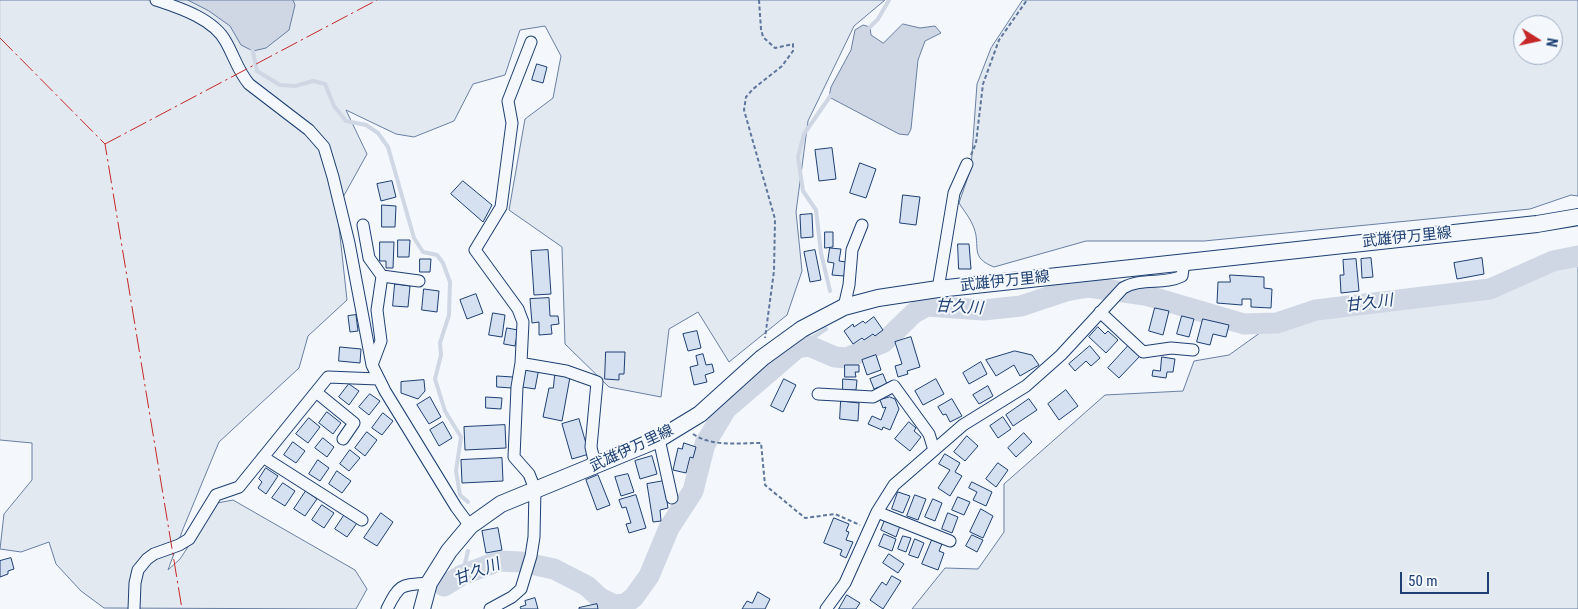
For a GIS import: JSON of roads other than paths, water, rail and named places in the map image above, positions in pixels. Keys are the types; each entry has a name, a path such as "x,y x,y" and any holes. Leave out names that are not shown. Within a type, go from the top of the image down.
{"main road":[{"name":"武雄伊万里線","path":"422,609 430,583 449,551 470,526 501,504 659,439 700,414 762,358 802,329 844,308 878,298 938,289 1537,224 1578,217"}],"street":[{"path":"156,0 198,17 218,31 226,41 242,75 249,84 309,130 324,147 349,243 372,365 378,379 456,507 470,526"},
{"path":"490,609 512,597 521,589 531,556 534,537 535,489 529,474 514,457 516,387 521,363 523,322 518,310 475,250 501,207 512,123 508,101 531,42"},
{"path":"938,289 954,193 967,164"},
{"path":"363,224 369,258 382,276 377,310 382,341 372,365"},
{"path":"844,308 849,285 852,250 862,225"},
{"path":"826,609 845,582 876,512 894,485 963,426 1026,386 1061,355 1113,297 1124,288 1132,282 1175,280 1182,276 1184,262"},
{"path":"382,276 419,281"},
{"path":"1100,312 1143,352 1171,348 1193,350"},
{"path":"525,364 566,372 597,382 591,447 593,456 601,464"},
{"path":"134,609 135,583 138,570 147,559 154,554 180,545 189,539 216,495 239,487 328,377 378,379"},
{"path":"818,394 873,397 894,386 929,434 934,450"},
{"path":"316,392 354,423 343,439"},
{"path":"659,439 672,498"},
{"path":"263,458 362,520"},
{"path":"876,512 950,541"},
{"path":"387,609 395,592 404,584 430,583"}],"waterway":[{"path":"867,30 878,19 889,0"},
{"path":"252,47 257,71 280,85 295,86 313,81 325,84 334,106 346,121 366,125 378,133 388,147 414,238 423,252 437,255 443,263 450,282 449,315 440,343 441,355 435,379 445,411 461,437 456,471 460,495 468,502"},
{"path":"830,291 821,253 816,210 803,191 798,157 804,134 831,95"},
{"name":"甘久川","path":"444,586 462,575 499,561 521,562 554,569 587,586 600,598 614,605 625,604 634,597 649,576 669,528 693,491 705,444 726,409 797,348 809,346 835,357 847,358 884,342 914,313 927,306 983,310 1021,306 1066,291 1088,287 1145,295 1244,324 1277,323 1316,310 1490,289 1553,261 1578,256"},
{"path":"797,348 826,329"},
{"path":"462,575 468,551"}]}
